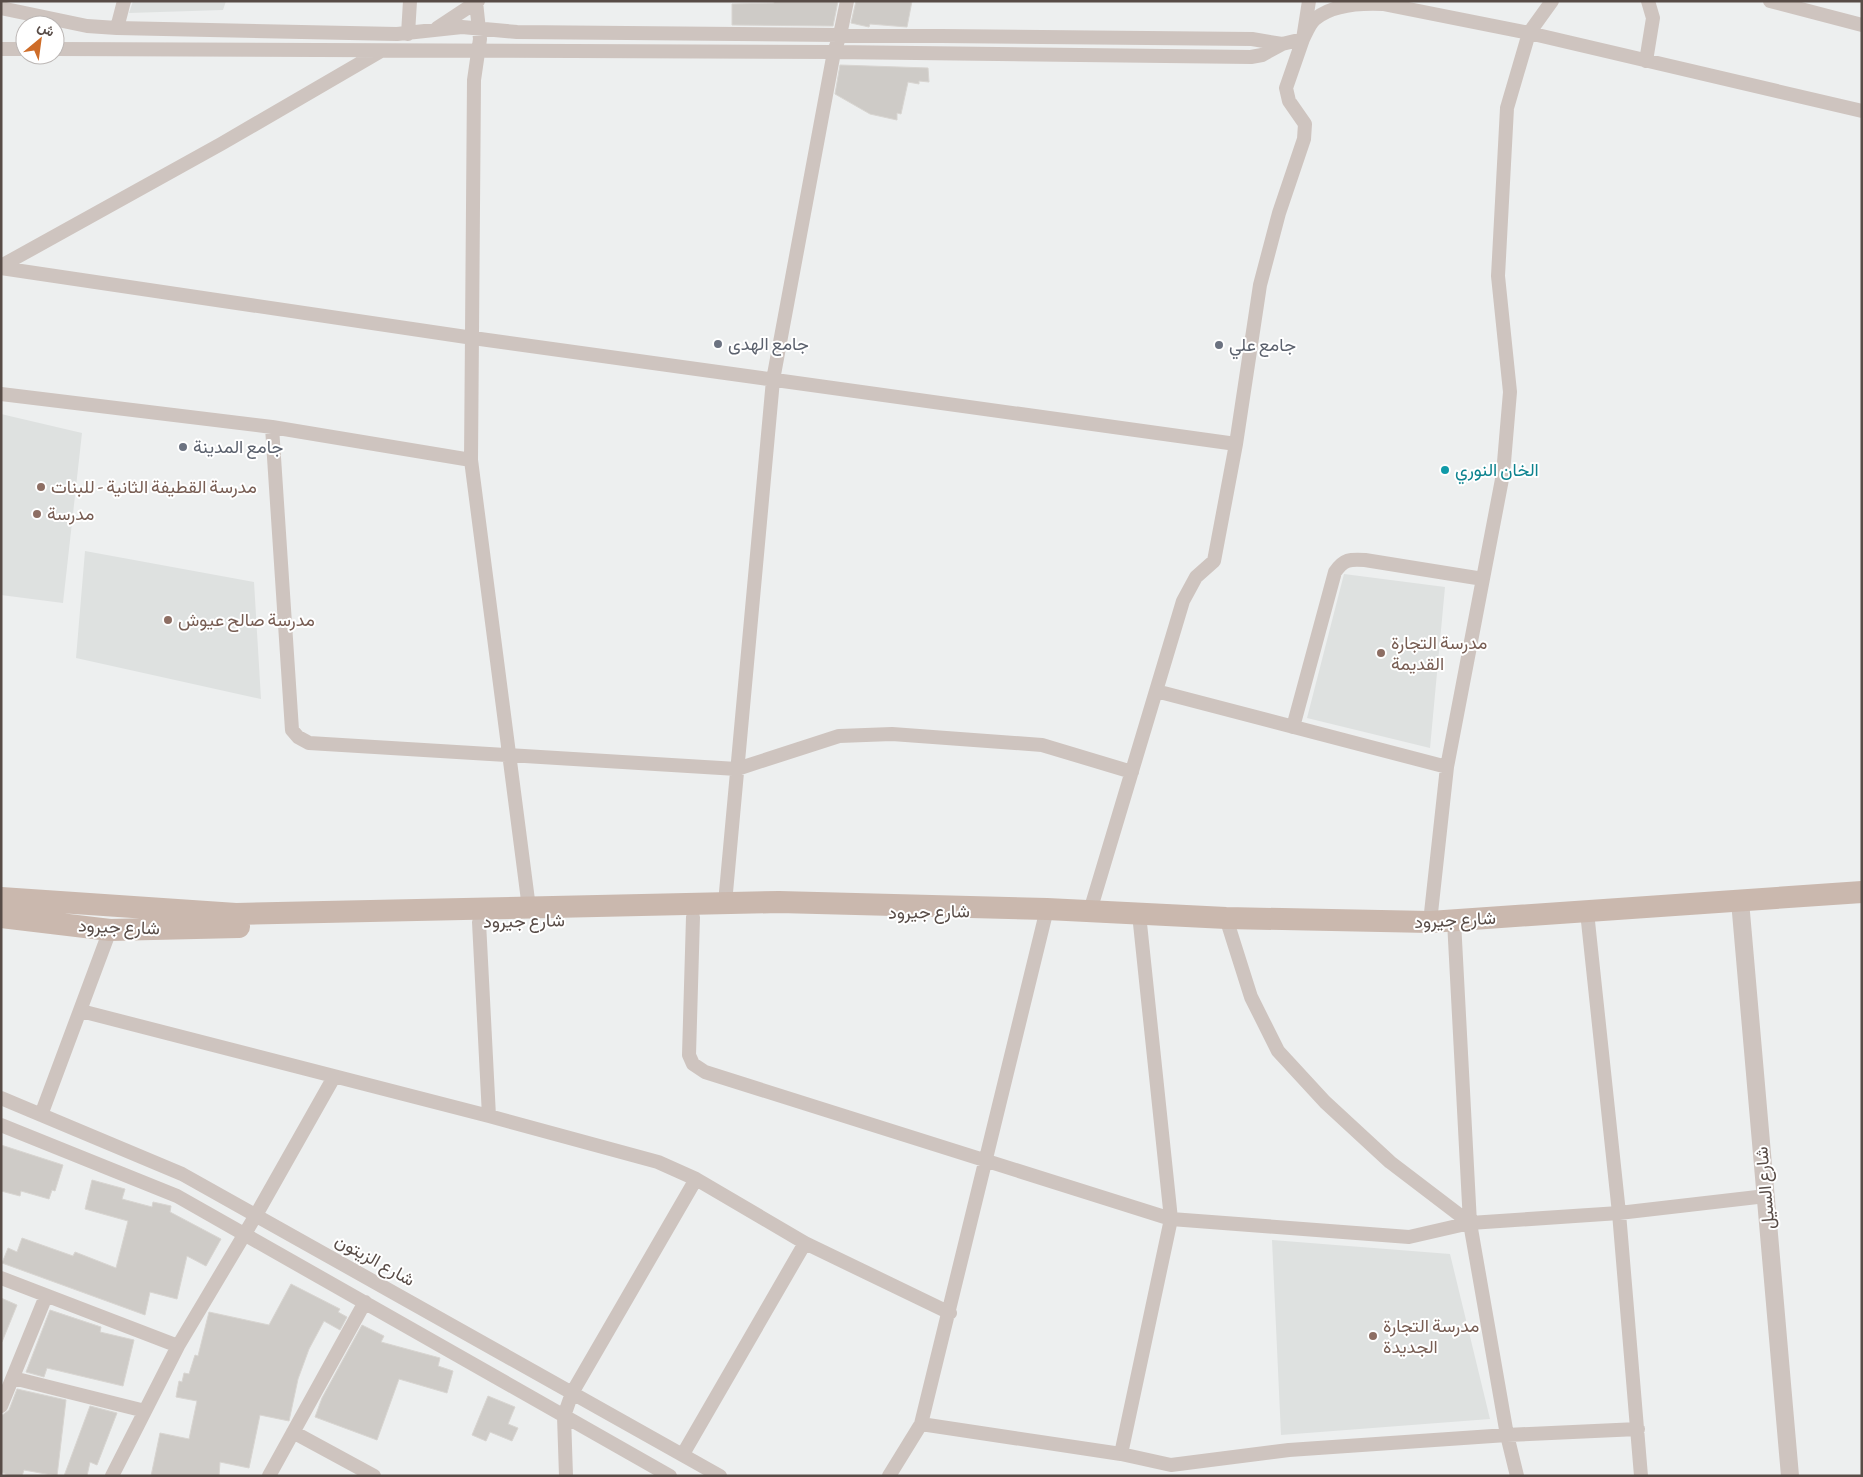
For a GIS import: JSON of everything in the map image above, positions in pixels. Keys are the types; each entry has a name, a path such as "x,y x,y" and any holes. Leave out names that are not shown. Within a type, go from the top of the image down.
{"main road":[{"name":"شارع جيرود","path":"1,898 236,914 779,902 1047,909 1226,918 1430,922 1862,892"},
{"name":"شارع جيرود","path":"1,917 110,930 1047,909"}],"street":[{"path":"116,28 124,1"},
{"path":"408,34 410,1"},
{"path":"725,903 773,380 834,52 840,35 847,1"},
{"path":"1090,911 1183,601 1196,577 1214,561 1236,444 1260,285 1279,213 1304,140 1305,124 1289,101 1286,88 1303,39 1309,1"},
{"path":"1430,922 1447,767 1503,474 1510,392 1498,276 1507,108 1529,33 1552,1"},
{"path":"1646,61 1653,18 1648,1"},
{"path":"1770,1 1862,25"},
{"path":"434,51 432,40 434,30 477,2 479,28 474,80 471,460 529,908"},
{"path":"65,49 834,52 1251,57 1262,55 1282,44 1303,39 1314,20 1330,11 1365,3 1383,4 1529,33 1862,112"},
{"path":"1,8 87,26 116,28 408,34 434,30 479,28 517,32 1252,40 1282,44"},
{"path":"1,48 15,49"},
{"path":"1,267 221,144 383,50"},
{"path":"1,267 473,338 1236,444"},
{"path":"1,394 272,427 471,460"},
{"path":"272,427 292,730 298,737 309,743 508,753 738,769 839,736 892,734 1042,745 1132,772"},
{"path":"1293,727 1335,572 1340,564 1348,559 1365,560 1483,579"},
{"path":"1156,691 1447,767"},
{"name":"شارع السيل","path":"1740,901 1790,1476"},
{"path":"889,1476 921,1424 950,1313 1047,909"},
{"path":"1587,912 1619,1213 1641,1476"},
{"path":"1121,1454 1171,1219 1139,914"},
{"path":"693,917 689,1055 693,1064 704,1072 1171,1219 1409,1236 1470,1223 1619,1213 1766,1196"},
{"path":"1226,918 1251,996 1278,1051 1325,1102 1390,1162 1470,1223"},
{"path":"1454,921 1470,1223 1507,1435 1517,1476"},
{"path":"479,922 488,1116"},
{"path":"41,1115 110,930"},
{"path":"81,1011 658,1162 696,1179 804,1243 950,1313"},
{"path":"112,1476 178,1346 245,1235 334,1076"},
{"name":"شارع الزيتون","path":"1,1098 182,1174 720,1476"},
{"path":"1,1125 177,1196 670,1476"},
{"path":"566,1476 564,1416 572,1393 696,1179"},
{"path":"683,1454 804,1243"},
{"path":"1,1278 178,1346"},
{"path":"1,1406 46,1296"},
{"path":"269,1476 365,1302"},
{"path":"13,1378 145,1411"},
{"path":"921,1424 1121,1454 1170,1470 1289,1450 1507,1435 1638,1429"},
{"path":"293,1432 374,1476"}],"shaded area":[{"path":"133,1 226,1 223,10 129,13"},
{"name":"مدرسة","path":"1,414 82,433 63,603 1,595"},
{"name":"مدرسة صالح عيوش","path":"85,551 254,582 261,699 76,658"},
{"name":"مدرسة التجارة القديمة","path":"1344,574 1445,587 1430,748 1307,718"},
{"name":"مدرسة التجارة الجديدة","path":"1272,1240 1450,1254 1490,1419 1281,1435"}],"building":[{"path":"774,1 838,1 833,26 732,25 732,4 774,3"},
{"path":"856,1 912,1 907,27 870,24 869,27 851,23"},
{"path":"840,65 928,68 929,82 919,81 919,84 908,82 901,114 897,113 897,120 870,114 835,94"},
{"path":"1,1145 63,1165 55,1191 52,1190 49,1199 21,1191 20,1196 1,1191"},
{"path":"92,1180 125,1189 122,1199 152,1207 153,1202 171,1206 170,1212 221,1239 206,1266 187,1256 177,1299 150,1292 145,1315 2,1263 8,1248 17,1252 22,1238 73,1256 75,1252 116,1268 128,1221 85,1209"},
{"path":"291,1284 340,1309 338,1312 347,1317 340,1330 324,1321 309,1349 298,1379 289,1421 260,1415 249,1468 220,1462 219,1476 151,1476 160,1433 189,1439 197,1401 176,1397 179,1381 182,1382 184,1373 189,1374 195,1355 198,1356 209,1312 269,1325"},
{"path":"1,1298 17,1305 2,1342 1,1342"},
{"path":"50,1310 101,1327 100,1332 134,1340 123,1386 47,1368 44,1377 26,1372"},
{"path":"362,1325 384,1336 381,1342 440,1358 438,1366 453,1371 447,1393 399,1379 377,1440 315,1417 322,1398"},
{"path":"17,1389 66,1400 57,1476 24,1470 22,1476 9,1476 1,1472 1,1416 9,1410"},
{"path":"488,1396 515,1407 508,1424 518,1428 512,1441 490,1432 486,1441 472,1435"},
{"path":"90,1406 117,1413 97,1465 90,1462 87,1476 64,1476"}],"place":[{"name":"جامع الهدى","path":"718,344"},
{"name":"جامع علي","path":"1219,345"},
{"name":"جامع المدينة","path":"183,447"},
{"name":"الخان النوري","path":"1445,470"},
{"name":"مدرسة القطيفة الثانية - للبنات","path":"41,487"},
{"name":"مدرسة","path":"37,514"},
{"name":"مدرسة صالح عيوش","path":"168,620"},
{"name":"مدرسة التجارة القديمة","path":"1381,653"},
{"name":"مدرسة التجارة الجديدة","path":"1373,1336"}]}
